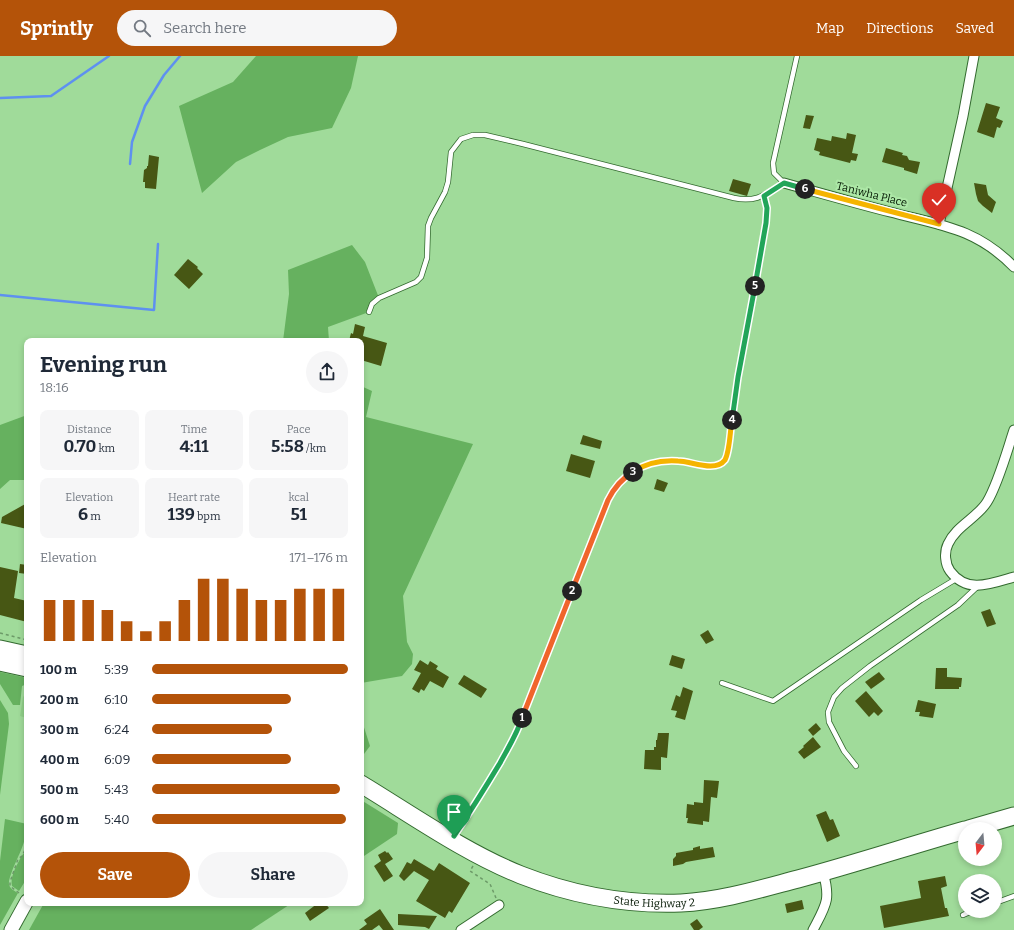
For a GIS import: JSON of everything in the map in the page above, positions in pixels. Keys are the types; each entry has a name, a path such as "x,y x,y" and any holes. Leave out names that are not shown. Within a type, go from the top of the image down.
{"highway":[{"path":"0,649 24,654"},
{"path":"0,662 24,667"},
{"name":"State Highway 2","path":"364,786 479,856 520,875 557,888 590,896 634,902 676,903 711,900 739,895 958,832"},
{"path":"993,822 1014,816"}],"street":[{"path":"939,224 963,116 974,56"},
{"name":"Taniwha Place","path":"784,183 966,232 983,241 1004,256 1014,267"},
{"path":"1013,434 995,486 987,503 954,534 948,544 945,554 948,568 956,579 969,585 979,586 1014,577"},
{"path":"813,930 828,899 828,889 823,872"},
{"path":"11,930 23,897"},
{"path":"461,930 499,905"}],"lane":[{"path":"369,312 372,304 379,298 416,282 422,277 427,258 428,226 445,192 448,182 451,152 461,139 473,135 485,135 523,144 734,198 748,200 764,196 784,183 774,173 773,163 797,56"},
{"path":"722,683 772,701 920,600 956,579"},
{"path":"856,766 844,751 829,722 828,712 834,697 842,688 870,666 958,605 979,586"},
{"path":"1002,900 1014,896"}],"path":[{"path":"451,839 472,810 515,736 595,531 615,488 625,477 637,469 650,464 677,461 716,466 725,459 738,377 766,223 767,208 764,196"},
{"path":"0,633 24,639"},
{"path":"23,897 10,886 10,882 18,859 24,852"},
{"path":"475,862 470,871 490,884 499,905"}],"shaded area":[{"path":"256,56 358,56 351,88 332,128 288,137 236,162 202,193 179,106 233,82"},
{"path":"352,245 365,262 379,298 372,304 369,312 328,327 329,338 283,338 289,294 288,270"},
{"path":"364,387 372,391 366,417 473,444 403,596 407,642 413,654 412,664 402,676 364,682"},
{"path":"24,416 24,480 10,480 0,489 0,425"},
{"path":"0,672 24,677 20,705 13,705 0,684"},
{"path":"24,696 24,717 20,716"},
{"path":"0,700 8,713 9,724 0,795"},
{"path":"364,727 370,746 364,754"},
{"path":"364,802 398,823 397,834 364,856"},
{"path":"5,819 24,823 24,842 9,881 10,887 18,893 0,925 0,861"},
{"path":"24,853 24,883 19,891 12,886 13,873"},
{"path":"42,906 287,906 251,930 29,930"}],"building":[{"path":"986,103 1000,107 996,118 1003,121 1000,128 997,127 994,138 977,132"},
{"path":"806,115 814,116 810,129 803,128"},
{"path":"847,133 856,135 852,153 858,154 856,161 851,160 850,163 819,155 820,152 814,150 817,138 831,141 832,136 846,139"},
{"path":"886,148 903,153 902,155 907,156 909,160 920,162 917,174 904,170 904,168 882,162"},
{"path":"149,155 159,157 156,189 145,188 145,182 143,182 144,170 148,166"},
{"path":"733,179 751,184 747,196 729,191"},
{"path":"974,183 986,185 988,195 996,202 992,213 978,201"},
{"path":"188,259 198,267 197,268 203,274 189,289 174,275"},
{"path":"355,324 365,327 363,336 387,343 381,366 364,361 364,338 350,338 351,333 353,334"},
{"path":"583,435 602,441 600,449 580,444"},
{"path":"571,454 595,461 590,478 566,471"},
{"path":"657,479 668,483 664,492 654,489"},
{"path":"24,505 24,528 1,523 2,517"},
{"path":"20,564 24,565 24,574 19,573"},
{"path":"0,567 18,571 14,598 24,600 24,621 0,615"},
{"path":"990,609 996,624 987,627 981,612"},
{"path":"708,630 714,640 706,644 700,635"},
{"path":"672,655 685,659 682,669 669,665"},
{"path":"420,660 428,665 430,661 438,666 436,669 449,677 443,688 430,681 424,691 421,689 419,693 412,689 421,673 414,670"},
{"path":"936,668 947,668 947,677 962,678 961,687 959,687 959,689 935,689"},
{"path":"879,672 885,679 871,689 865,682"},
{"path":"464,675 487,689 481,698 458,684"},
{"path":"683,687 693,691 685,720 675,717 677,711 671,710 676,695 680,697"},
{"path":"866,691 883,711 878,716 874,712 869,717 855,701"},
{"path":"918,700 936,704 933,718 919,716 920,712 915,712"},
{"path":"816,723 821,729 813,736 808,730"},
{"path":"658,733 669,733 667,758 661,757 661,770 644,769 645,750 654,750 654,747 656,747"},
{"path":"813,737 821,747 804,759 798,752"},
{"path":"704,780 719,781 717,798 711,797 709,822 703,821 703,825 687,823 687,804 694,805 694,802 703,803"},
{"path":"826,811 830,820 833,819 840,836 827,842 816,815"},
{"path":"700,846 700,849 713,847 715,857 673,866 673,859 676,856 676,853 693,850 693,848"},
{"path":"385,851 387,853 388,852 393,859 385,864 393,876 384,882 374,866 381,861 378,855"},
{"path":"414,859 434,871 439,863 470,883 452,913 449,911 445,918 416,901 429,880 414,871 404,881 399,876 407,862 411,864"},
{"path":"945,876 947,886 941,888 945,908 947,908 949,916 884,928 880,906 921,898 918,881"},
{"path":"802,900 804,909 787,913 785,904"},
{"path":"314,906 327,906 329,908 310,921 305,913"},
{"path":"380,909 394,930 383,930 379,925 372,930 359,930 367,924 364,920"},
{"path":"398,914 437,916 429,929 425,927 398,925"},
{"path":"697,919 703,927 699,930 694,930 690,924"}],"waterway":[{"path":"0,98 51,96 109,56"},
{"path":"130,164 132,142 145,106 164,75 180,56"},
{"path":"0,295 154,310 158,244"}],"route":[{"path":"454,836 472,810 515,736 595,531 608,500 615,488 625,477 637,469 650,464 677,461 716,466 725,459 738,377 766,223 767,208 764,196 784,183 892,213 939,224"}]}
